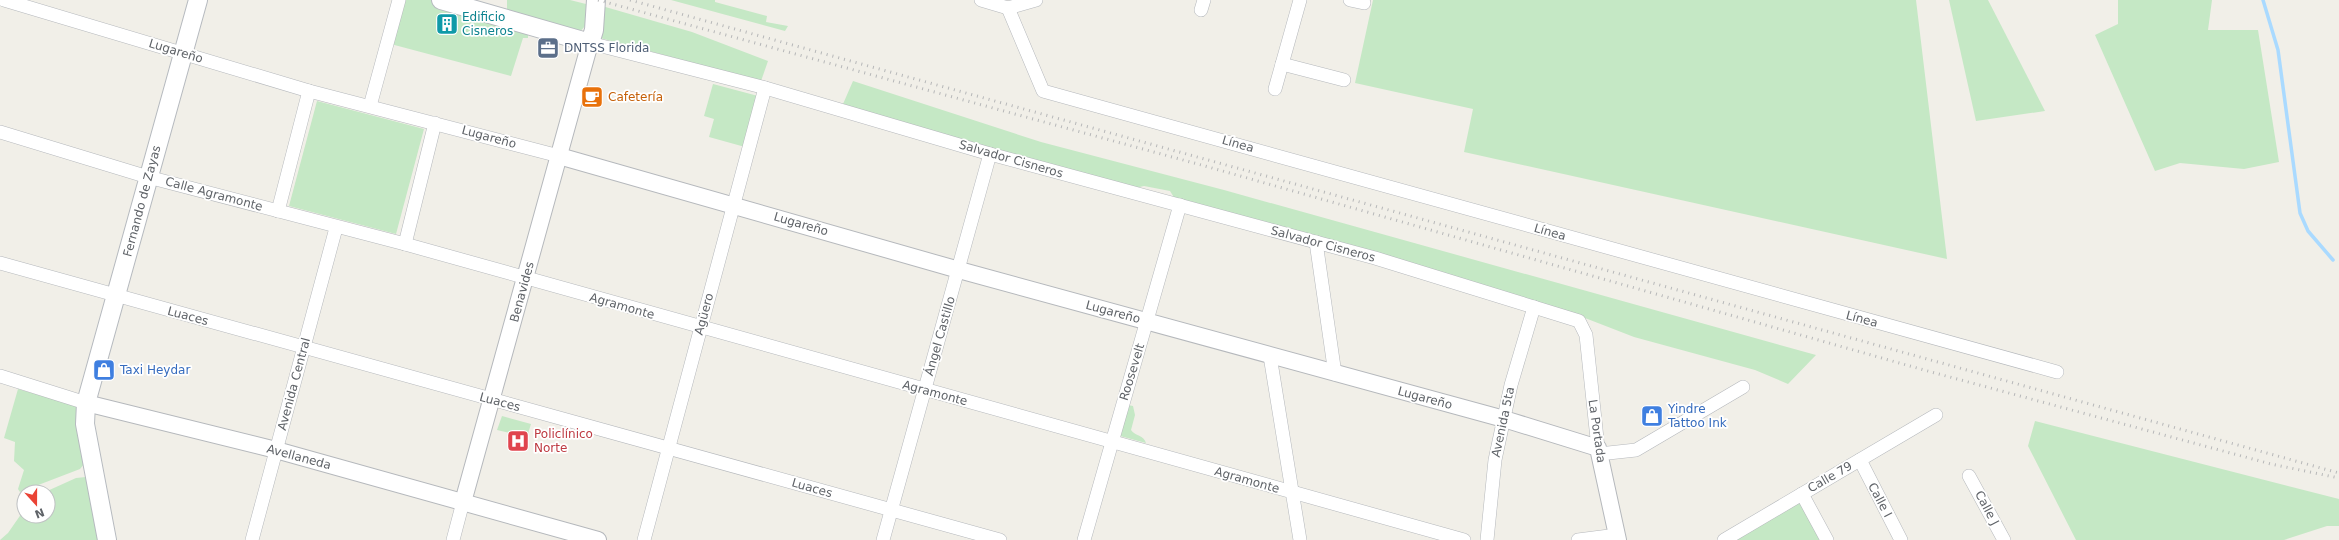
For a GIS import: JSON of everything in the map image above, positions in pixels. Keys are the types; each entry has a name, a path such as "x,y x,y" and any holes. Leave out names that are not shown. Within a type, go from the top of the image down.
{"main road":[{"name":"Fernando de Zayas","path":"107,540 85,424 86,403 117,296 148,177 198,0"},
{"name":"Salvador Cisneros","path":"441,0 494,7 590,43"},
{"path":"590,43 594,30 596,0"}],"street":[{"name":"Lugareño","path":"4,0 309,91 559,156 958,270 1147,321 1334,374 1504,419 1598,451"},
{"path":"370,106 399,0"},
{"path":"981,0 1009,4 1036,0"},
{"path":"1275,89 1300,0"},
{"path":"1350,0 1364,3"},
{"name":"Línea","path":"1009,4 1043,91 2057,372"},
{"name":"Salvador Cisneros","path":"590,43 765,88 990,154 1316,242 1579,321"},
{"name":"Benavides","path":"453,540 590,43"},
{"path":"1282,64 1344,80"},
{"name":"Agüero","path":"644,540 765,88"},
{"path":"278,212 309,91"},
{"path":"405,244 435,123"},
{"name":"Calle Agramonte","path":"0,132 148,177 336,228 405,244"},
{"name":"Ángel Castillo","path":"883,540 990,154"},
{"name":"Roosevelt","path":"1084,540 1111,441 1180,205"},
{"name":"Avenida Central","path":"252,540 336,228"},
{"path":"1316,242 1334,374"},
{"name":"Agramonte","path":"405,244 525,279 1464,540"},
{"name":"Luaces","path":"0,263 1000,540"},
{"name":"Avenida 5ta","path":"1487,540 1495,460 1511,384 1534,307"},
{"name":"La Portada","path":"1579,321 1586,335 1598,451 1618,537"},
{"path":"1270,356 1300,540"},
{"name":"Avellaneda","path":"0,376 86,403 276,450 598,540"},
{"path":"1598,451 1636,450 1743,387"},
{"name":"Calle 79","path":"1724,540 1936,415"},
{"name":"Calle I","path":"1860,460 1901,540"},
{"name":"Calle J","path":"1969,476 2004,540"},
{"path":"1802,494 1827,540"},
{"path":"1578,540 1618,537"}],"green space":[{"path":"399,0 441,0 528,34 528,38 523,38 511,76 387,43"},
{"path":"507,0 570,0 586,4 585,26 579,33 507,12"},
{"path":"671,0 715,0 715,2 767,16 766,22 788,26 785,31"},
{"path":"1373,0 1916,0 1947,259 1464,152 1473,109 1355,83"},
{"path":"1949,0 1988,0 2045,111 1976,121"},
{"path":"2118,0 2212,0 2208,30 2258,30 2279,162 2244,169 2180,163 2155,171 2095,35 2118,24"},
{"path":"602,6 692,32 768,61 761,81 600,38"},
{"path":"853,81 1041,142 1224,190 1816,355 1788,384 1755,370 1634,337 1585,318 1175,199 1170,191 1144,186 1135,188 1014,157 843,104"},
{"path":"713,84 758,96 745,147 709,137 714,119 704,116"},
{"path":"317,101 424,129 396,234 289,206"},
{"path":"18,389 78,406 84,464 80,469 41,484 20,484 24,470 14,461 15,442 4,438"},
{"path":"1128,405 1133,406 1135,415 1131,430 1143,438 1146,443 1120,436"},
{"path":"502,416 531,424 527,437 497,430"},
{"path":"2035,421 2339,499 2339,526 2327,526 2284,540 2076,540 2028,446"},
{"path":"86,477 98,540 0,540 8,533 16,522 16,524 56,524 56,487 76,478"},
{"path":"1802,494 1827,540 1724,540"}],"waterway":[{"path":"2263,0 2278,50 2300,213 2308,231 2333,260"}],"railway":[{"path":"598,0 1205,166 1924,370 2271,464 2339,478"},
{"path":"630,0 2339,473"}],"place":[{"name":"Edificio Cisneros","path":"447,24"},
{"name":"DNTSS Florida","path":"548,48"},
{"name":"Cafetería","path":"592,97"},
{"name":"Taxi Heydar","path":"104,370"},
{"name":"Yindre Tattoo Ink","path":"1652,416"},
{"name":"Policlínico Norte","path":"518,441"}]}
